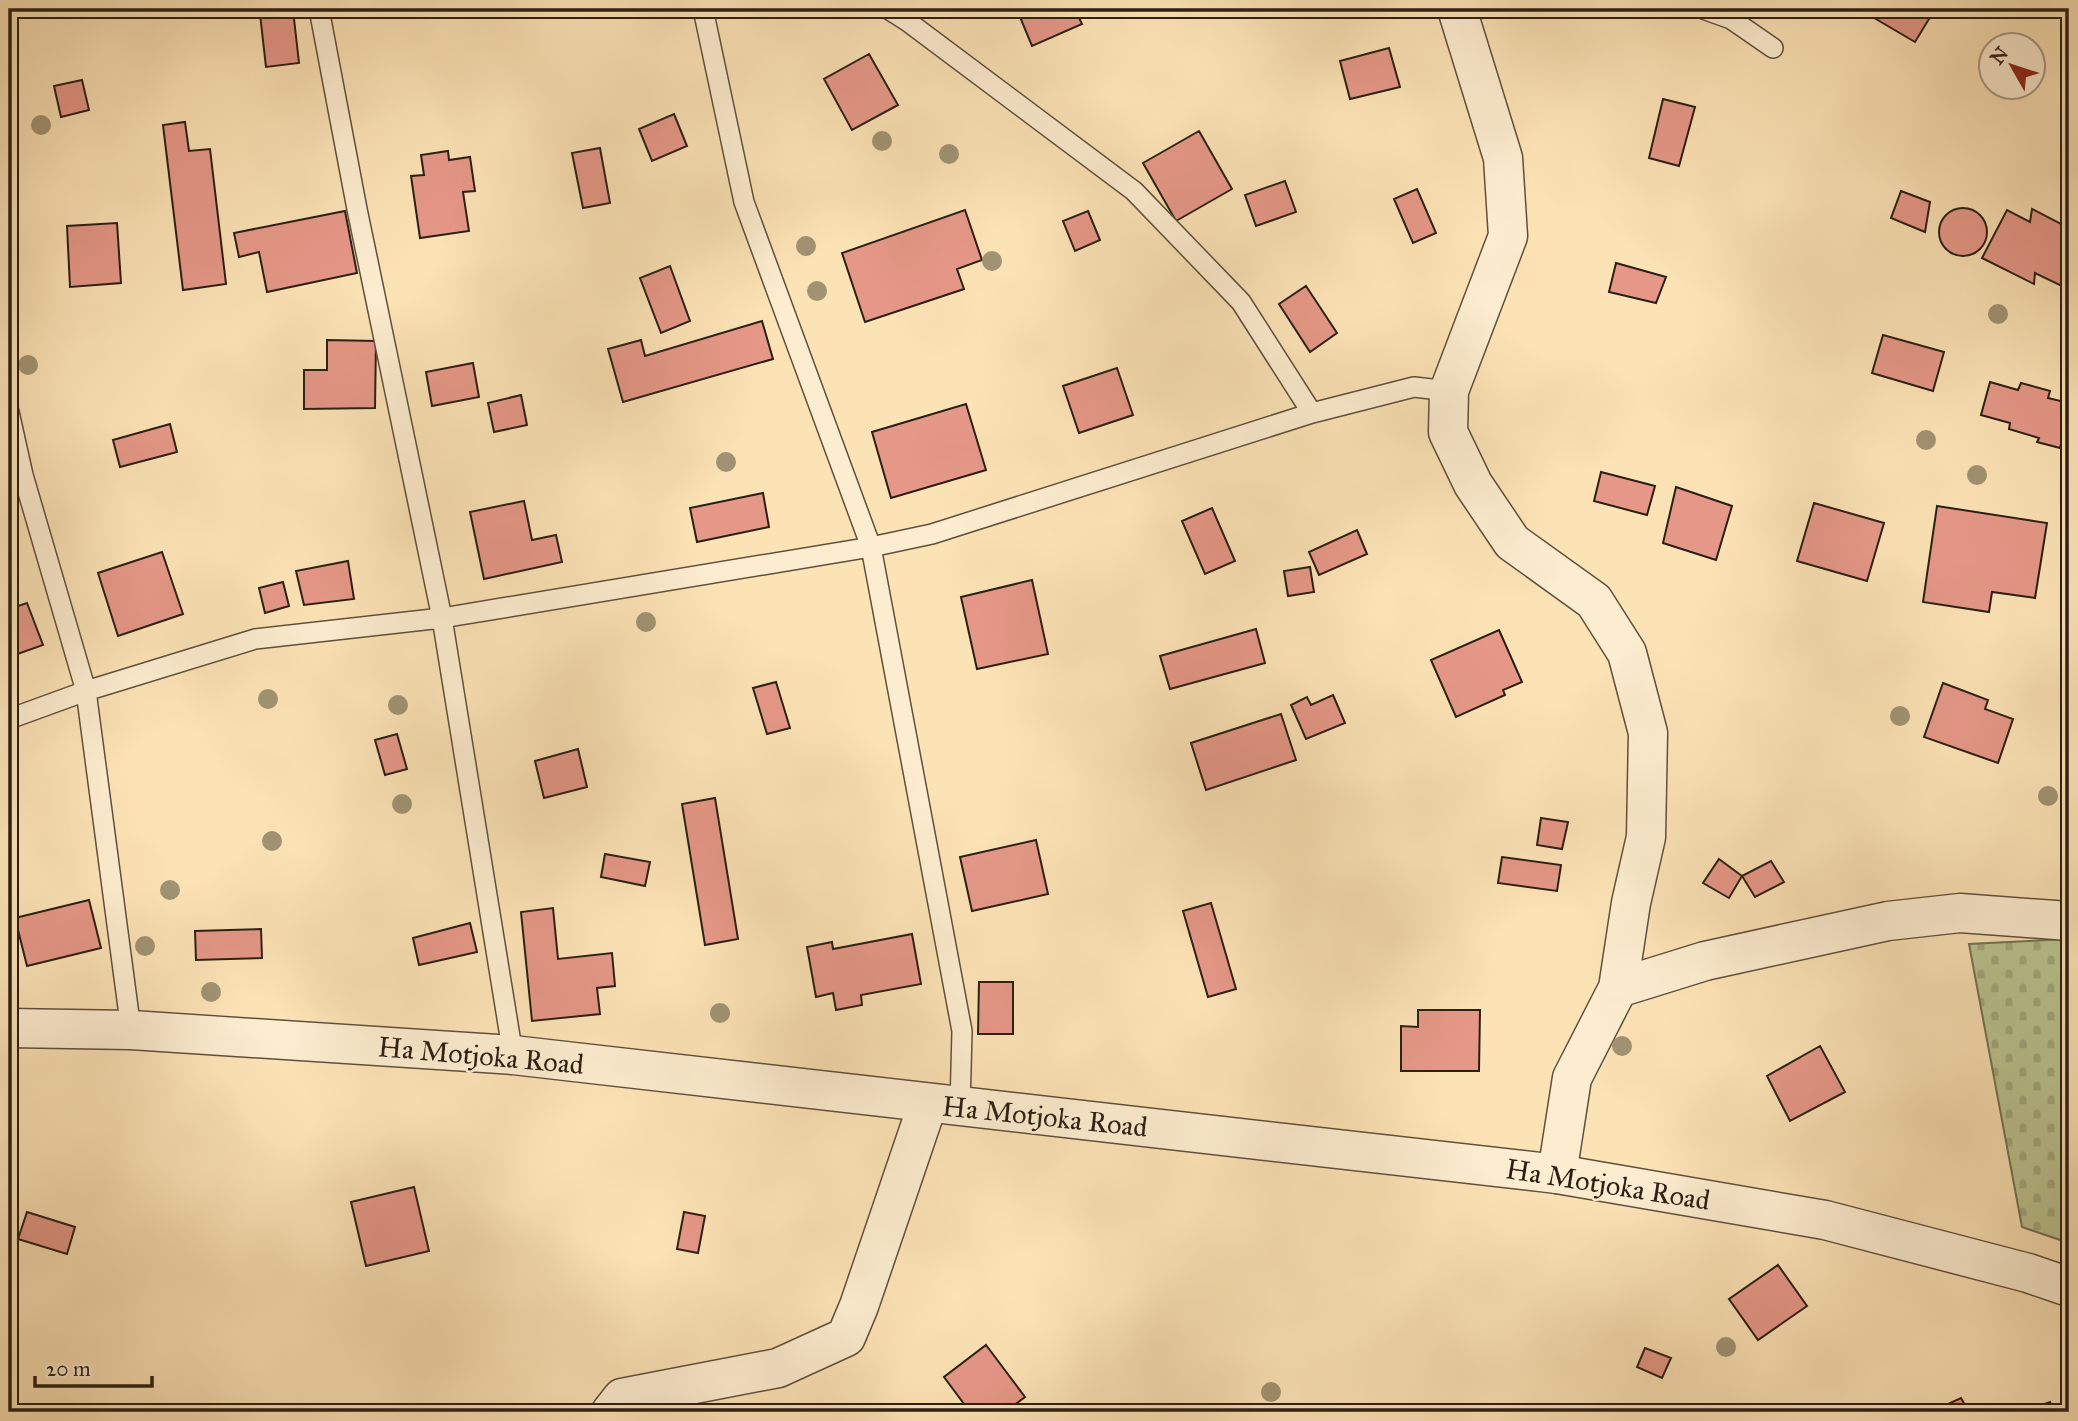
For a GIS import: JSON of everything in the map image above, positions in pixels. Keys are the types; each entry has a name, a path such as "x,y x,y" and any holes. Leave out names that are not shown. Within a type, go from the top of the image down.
{"street":[{"path":"1457,9 1503,158 1508,236 1448,391 1448,432 1473,484 1511,542 1594,601 1627,653 1648,733 1646,837 1631,903 1618,988 1572,1078 1557,1174"},
{"path":"1618,988 1705,961 1888,921 1960,913 2069,921"},
{"name":"Ha Motjoka Road","path":"9,1028 131,1030 513,1055 1557,1174 1825,1220 2028,1273 2069,1287"},
{"path":"611,1412 622,1398 778,1368 846,1338 944,1105"}],"lane":[{"path":"319,9 357,209 442,618 513,1055"},
{"path":"703,9 744,202 871,547 962,1031 944,1105"},
{"path":"888,9 1133,191 1241,302 1312,413"},
{"path":"1703,9 1731,19 1773,48"},
{"path":"9,719 86,691 255,639 442,618 871,547 932,534 1312,413 1414,387 1448,391"},
{"path":"9,412 23,475 86,691 131,1030"}],"green space":[{"path":"2069,939 2069,1243 2022,1227 1969,944"}],"building":[{"path":"1038,9 1075,9 1082,24 1032,46 1020,17"},
{"path":"1859,9 1935,9 1915,42"},
{"path":"293,10 299,63 266,67 260,14"},
{"path":"1389,48 1400,87 1350,99 1340,61"},
{"path":"869,54 898,105 852,130 824,79"},
{"path":"82,80 89,110 61,117 54,86"},
{"path":"1663,99 1695,107 1679,166 1649,158"},
{"path":"674,114 687,146 652,161 639,129"},
{"path":"185,122 189,151 210,149 226,284 183,290 163,125"},
{"path":"1199,131 1232,189 1176,221 1143,163"},
{"path":"600,148 610,203 583,208 572,153"},
{"path":"448,151 449,160 470,157 475,191 463,192 469,231 420,238 411,176 424,175 421,155"},
{"path":"1285,181 1296,212 1256,226 1245,195"},
{"path":"1417,189 1436,233 1413,243 1394,199"},
{"path":"1901,191 1930,202 1925,232 1891,218"},
{"path":"1963,208 1980,215 1987,232 1980,249 1963,256 1946,249 1939,232 1946,215"},
{"path":"2032,209 2069,228 2068,289 2035,273 2034,284 1982,258 2007,210 2030,222"},
{"path":"965,210 982,260 957,269 964,289 865,322 842,253"},
{"path":"345,211 357,273 267,292 259,252 239,257 234,233"},
{"path":"1088,211 1100,240 1075,251 1063,221"},
{"path":"117,223 121,283 70,287 67,226"},
{"path":"1616,263 1666,277 1656,303 1609,292"},
{"path":"670,266 690,321 661,333 640,278"},
{"path":"1306,286 1337,333 1310,352 1279,304"},
{"path":"762,321 773,359 623,402 608,349 641,340 645,356"},
{"path":"1883,335 1944,352 1933,391 1872,373"},
{"path":"327,340 376,341 375,408 304,409 304,370 327,370"},
{"path":"473,363 479,397 432,406 426,372"},
{"path":"1117,368 1133,415 1079,433 1063,386"},
{"path":"1990,382 2018,390 2021,383 2050,391 2048,398 2069,403 2069,417 2060,448 2037,442 2039,438 2009,429 2010,423 1981,415"},
{"path":"521,395 527,425 494,432 488,403"},
{"path":"966,404 986,470 891,498 872,432"},
{"path":"170,424 177,452 120,467 113,440"},
{"path":"1601,472 1655,486 1647,515 1594,501"},
{"path":"1676,487 1732,506 1716,560 1663,543"},
{"path":"763,493 769,527 697,542 690,508"},
{"path":"524,501 532,540 556,535 562,562 484,579 470,512"},
{"path":"1814,503 1884,523 1867,581 1797,561"},
{"path":"1937,506 2047,523 2035,598 1992,592 1989,612 1923,602"},
{"path":"1212,508 1235,561 1205,574 1182,521"},
{"path":"1357,530 1367,554 1319,575 1309,552"},
{"path":"162,552 183,614 118,636 98,573"},
{"path":"348,561 354,599 304,605 296,571"},
{"path":"1310,567 1314,592 1288,596 1284,571"},
{"path":"1032,580 1048,654 977,669 961,597"},
{"path":"283,582 289,606 265,613 259,588"},
{"path":"27,603 43,645 9,657 9,609"},
{"path":"1256,629 1265,663 1170,689 1160,656"},
{"path":"1499,630 1522,682 1503,690 1505,695 1456,717 1431,660"},
{"path":"776,682 790,728 767,734 753,688"},
{"path":"1943,683 1988,700 1985,709 2013,719 1998,763 1924,737"},
{"path":"1333,695 1345,723 1306,739 1291,705 1307,697 1311,705"},
{"path":"1281,714 1296,760 1206,790 1191,743"},
{"path":"397,734 407,769 385,775 375,740"},
{"path":"578,749 587,787 544,798 535,761"},
{"path":"715,798 738,939 705,945 682,804"},
{"path":"1541,818 1568,822 1562,849 1537,845"},
{"path":"1036,840 1048,894 972,911 960,857"},
{"path":"605,854 650,862 645,886 601,877"},
{"path":"1502,857 1561,865 1557,891 1498,883"},
{"path":"1719,859 1742,876 1729,898 1703,883"},
{"path":"1771,861 1784,882 1755,897 1742,876"},
{"path":"89,900 101,948 27,966 15,918"},
{"path":"1211,903 1236,989 1208,997 1183,911"},
{"path":"553,908 558,959 612,953 615,986 597,988 600,1014 532,1021 521,912"},
{"path":"470,923 477,952 419,965 413,938"},
{"path":"261,929 262,958 196,960 195,931"},
{"path":"912,934 921,984 861,995 862,1005 836,1010 833,993 816,997 807,947 832,942 833,949"},
{"path":"979,982 1013,982 1013,1034 978,1034"},
{"path":"1418,1010 1480,1010 1479,1071 1401,1071 1401,1026 1418,1027"},
{"path":"1820,1046 1845,1092 1790,1121 1767,1076"},
{"path":"414,1187 429,1251 366,1266 351,1202"},
{"path":"27,1212 75,1227 67,1254 18,1239"},
{"path":"684,1212 705,1216 698,1253 677,1249"},
{"path":"1778,1265 1807,1306 1758,1340 1729,1299"},
{"path":"986,1345 1025,1397 1005,1412 970,1412 944,1377"},
{"path":"1645,1348 1671,1358 1662,1378 1637,1367"},
{"path":"1961,1398 1969,1412 1936,1412 1935,1410"},
{"path":"2050,1402 2054,1412 2022,1412"},
{"path":"1423,1405 1456,1406 1456,1412 1422,1412"}]}
